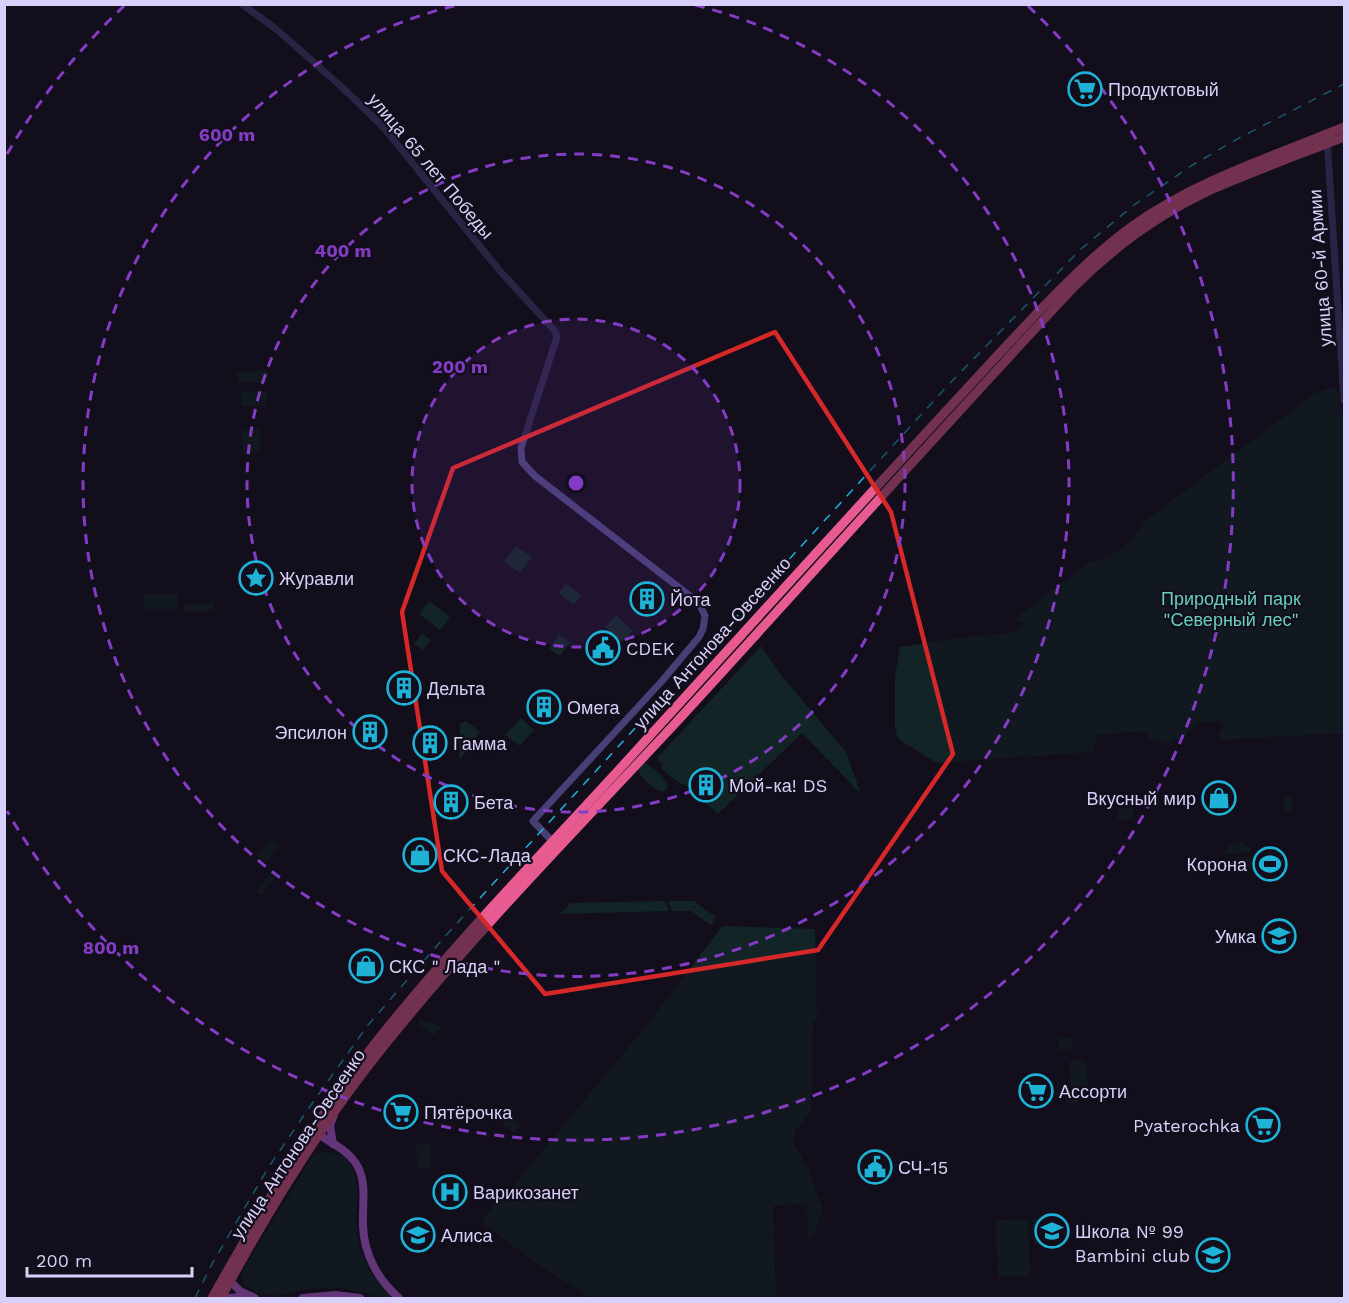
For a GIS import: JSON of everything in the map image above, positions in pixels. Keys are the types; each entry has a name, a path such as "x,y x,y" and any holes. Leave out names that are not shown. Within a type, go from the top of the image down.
{"highway":[{"name":"улица Антонова-Овсеенко","path":"1327,139 1344,127"},
{"name":"улица Антонова-Овсеенко","path":"316,1133 409,1015 556,845 1069,280 1104,248 1210,182 1327,139 1344,137"},
{"name":"улица Антонова-Овсеенко","path":"212,1299 277,1201 354,1071 403,1009 504,894 556,845"},
{"name":"улица Антонова-Овсеенко","path":"221,1299 228,1278"}],"main road":[{"path":"332,1143 330,1125 334,1113"},
{"path":"316,1133 351,1158 361,1176 363,1226 370,1255 376,1273 399,1299"},
{"path":"228,1278 251,1297"},
{"path":"303,1299 335,1294 360,1299"},
{"path":"230,1299 251,1297"}],"street":[{"name":"улица 65 лет Победы","path":"242,4 276,28 384,128 500,271 555,331 557,337 521,448 522,462 699,603 705,616 699,637 662,681 533,821 556,845"},
{"name":"улица 60-й Армии","path":"1327,139 1344,400"}],"highlighted area":[{"path":"775,332 891,512 953,754 818,950 545,994 442,871 402,612 453,468"}],"green space":[{"path":"237,371 268,371 268,383 237,382"},
{"name":"Природный парк \"Северный лес\"","path":"1332,387 1336,390 1339,388 1344,421 1344,733 1220,740 1219,733 1224,727 1219,721 1212,721 1198,724 1182,739 1169,743 1160,743 1149,738 1147,731 1097,735 1093,752 936,763 900,740 895,727 895,677 900,647 1010,633 1025,623 1013,620 1090,562 1115,553 1130,540 1147,519 1314,394"},
{"path":"241,392 267,392 267,406 241,406"},
{"path":"242,429 260,429 260,453 245,454 242,450"},
{"path":"516,546 532,557 520,573 504,562"},
{"path":"566,584 581,595 574,605 558,593"},
{"path":"144,594 177,594 177,609 144,609"},
{"path":"429,601 450,617 440,630 419,614"},
{"path":"184,603 214,603 214,611 184,611"},
{"path":"616,615 633,631 622,643 605,627"},
{"path":"422,633 431,640 423,650 414,644"},
{"path":"559,635 570,642 560,656 549,649"},
{"path":"761,646 782,676 846,752 861,794 802,733 718,814 690,788 675,780 661,768 663,765 657,758"},
{"path":"521,718 534,730 520,746 505,735"},
{"path":"466,721 480,732 461,758 459,757 460,724"},
{"path":"645,763 664,779 668,785 666,790 659,791 642,777 638,770 640,765"},
{"path":"1284,795 1292,795 1292,812 1284,812"},
{"path":"1133,807 1134,819 1118,820 1117,808"},
{"path":"271,838 280,845 267,863 257,856"},
{"path":"1238,841 1251,848 1251,853 1226,854 1230,845"},
{"path":"1251,857 1253,863 1245,871 1238,871 1228,864 1230,858"},
{"path":"273,869 278,873 262,895 256,891"},
{"path":"664,901 669,911 560,914 571,903"},
{"path":"668,901 694,901 716,917 711,925 691,911 672,911"},
{"path":"722,926 815,929 817,1020 813,1021 811,1111 795,1131 793,1141 807,1167 823,1208 814,1236 808,1237 807,1203 773,1206 776,1298 588,1296 536,1263 481,1222 505,1190 508,1192 648,1024"},
{"path":"420,1019 442,1027 434,1035 417,1025"},
{"path":"1058,1038 1072,1038 1073,1049 1059,1050"},
{"path":"1086,1060 1088,1089 1078,1089 1079,1103 1066,1104 1065,1090 1071,1089 1069,1061"},
{"path":"509,1115 521,1125 514,1133 502,1124"},
{"path":"416,1144 430,1144 430,1168 417,1168"},
{"path":"323,1152 338,1154 348,1161 354,1171 359,1245 370,1270 394,1298 339,1288 311,1289 270,1295 255,1292 244,1281 243,1270 313,1155"},
{"path":"1049,1218 1050,1243 1034,1244 1033,1219"},
{"path":"1028,1219 1030,1276 998,1277 995,1220"}],"railway":[{"path":"195,1298 212,1264 268,1168 368,1025 449,932 951,382 1081,249 1134,205 1191,166 1239,138 1344,84"}],"place":[{"name":"Продуктовый","path":"1085,89"},
{"name":"Журавли","path":"256,578"},
{"name":"Йота","path":"647,599"},
{"name":"CDEK","path":"603,648"},
{"name":"Дельта","path":"404,688"},
{"name":"Омега","path":"544,707"},
{"name":"Эпсилон","path":"370,732"},
{"name":"Гамма","path":"430,743"},
{"name":"Мой-ка! DS","path":"706,785"},
{"name":"Вкусный мир","path":"1219,798"},
{"name":"Бета","path":"451,802"},
{"name":"СКС-Лада","path":"420,855"},
{"name":"Корона","path":"1270,864"},
{"name":"Умка","path":"1279,936"},
{"name":"СКС \" Лада \"","path":"366,966"},
{"name":"Ассорти","path":"1036,1091"},
{"name":"Пятёрочка","path":"401,1112"},
{"name":"Pyaterochka","path":"1263,1125"},
{"name":"СЧ-15","path":"875,1167"},
{"name":"Варикозанет","path":"450,1192"},
{"name":"Школа № 99","path":"1052,1231"},
{"name":"Алиса","path":"418,1235"},
{"name":"Bambini club","path":"1213,1255"}]}
